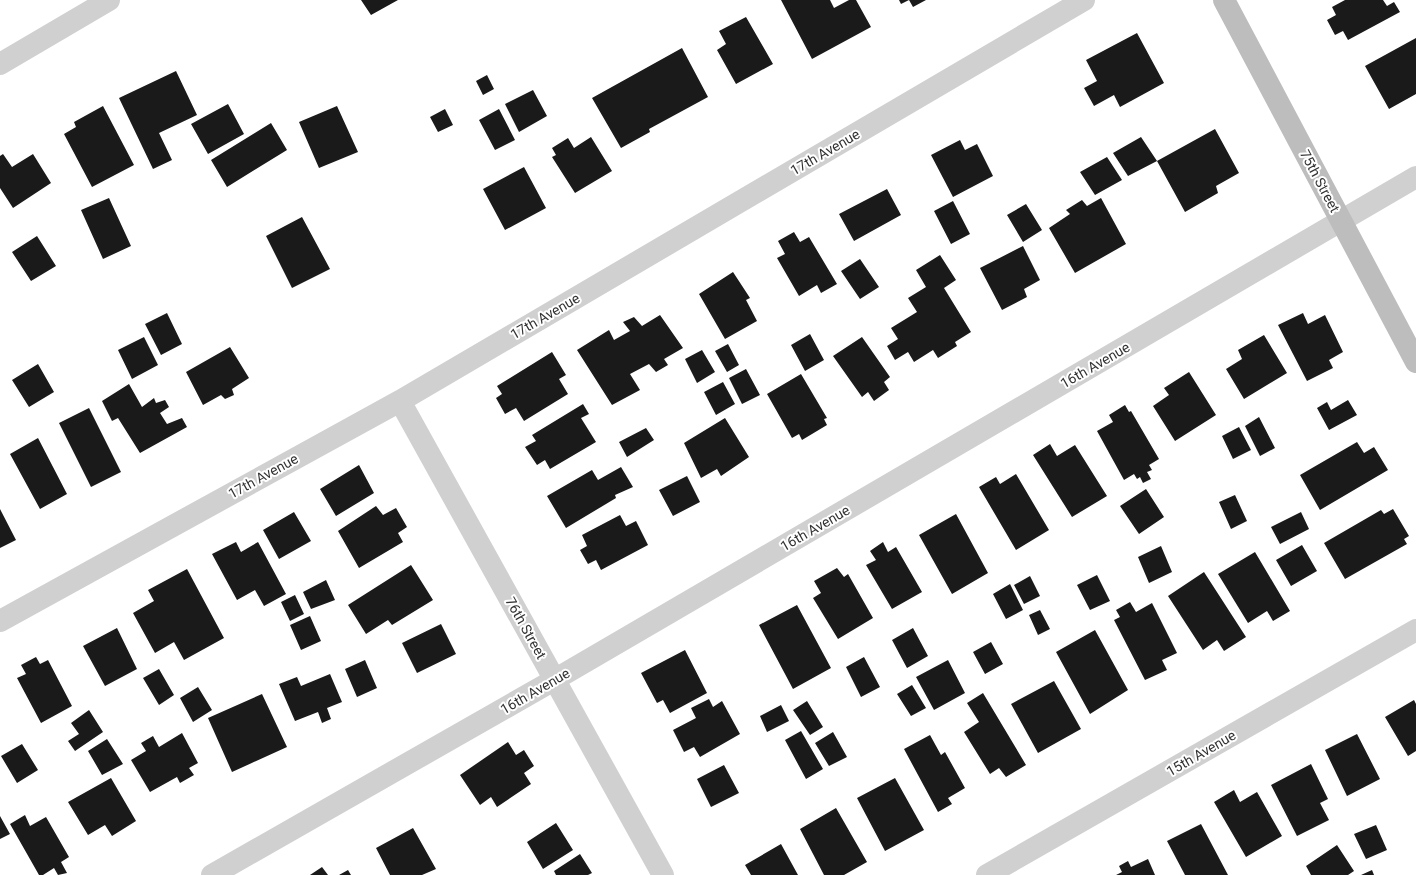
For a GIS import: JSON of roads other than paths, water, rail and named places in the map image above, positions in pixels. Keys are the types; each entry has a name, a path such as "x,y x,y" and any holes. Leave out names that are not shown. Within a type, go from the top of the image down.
{"street":[{"path":"0,64 109,0"},
{"name":"17th Avenue","path":"0,621 400,401 1084,0"},
{"name":"75th Street","path":"1224,0 1416,362"},
{"name":"16th Avenue","path":"212,875 554,680 1416,177"},
{"name":"76th Street","path":"400,401 663,875"},
{"name":"15th Avenue","path":"987,875 1416,630"}]}
